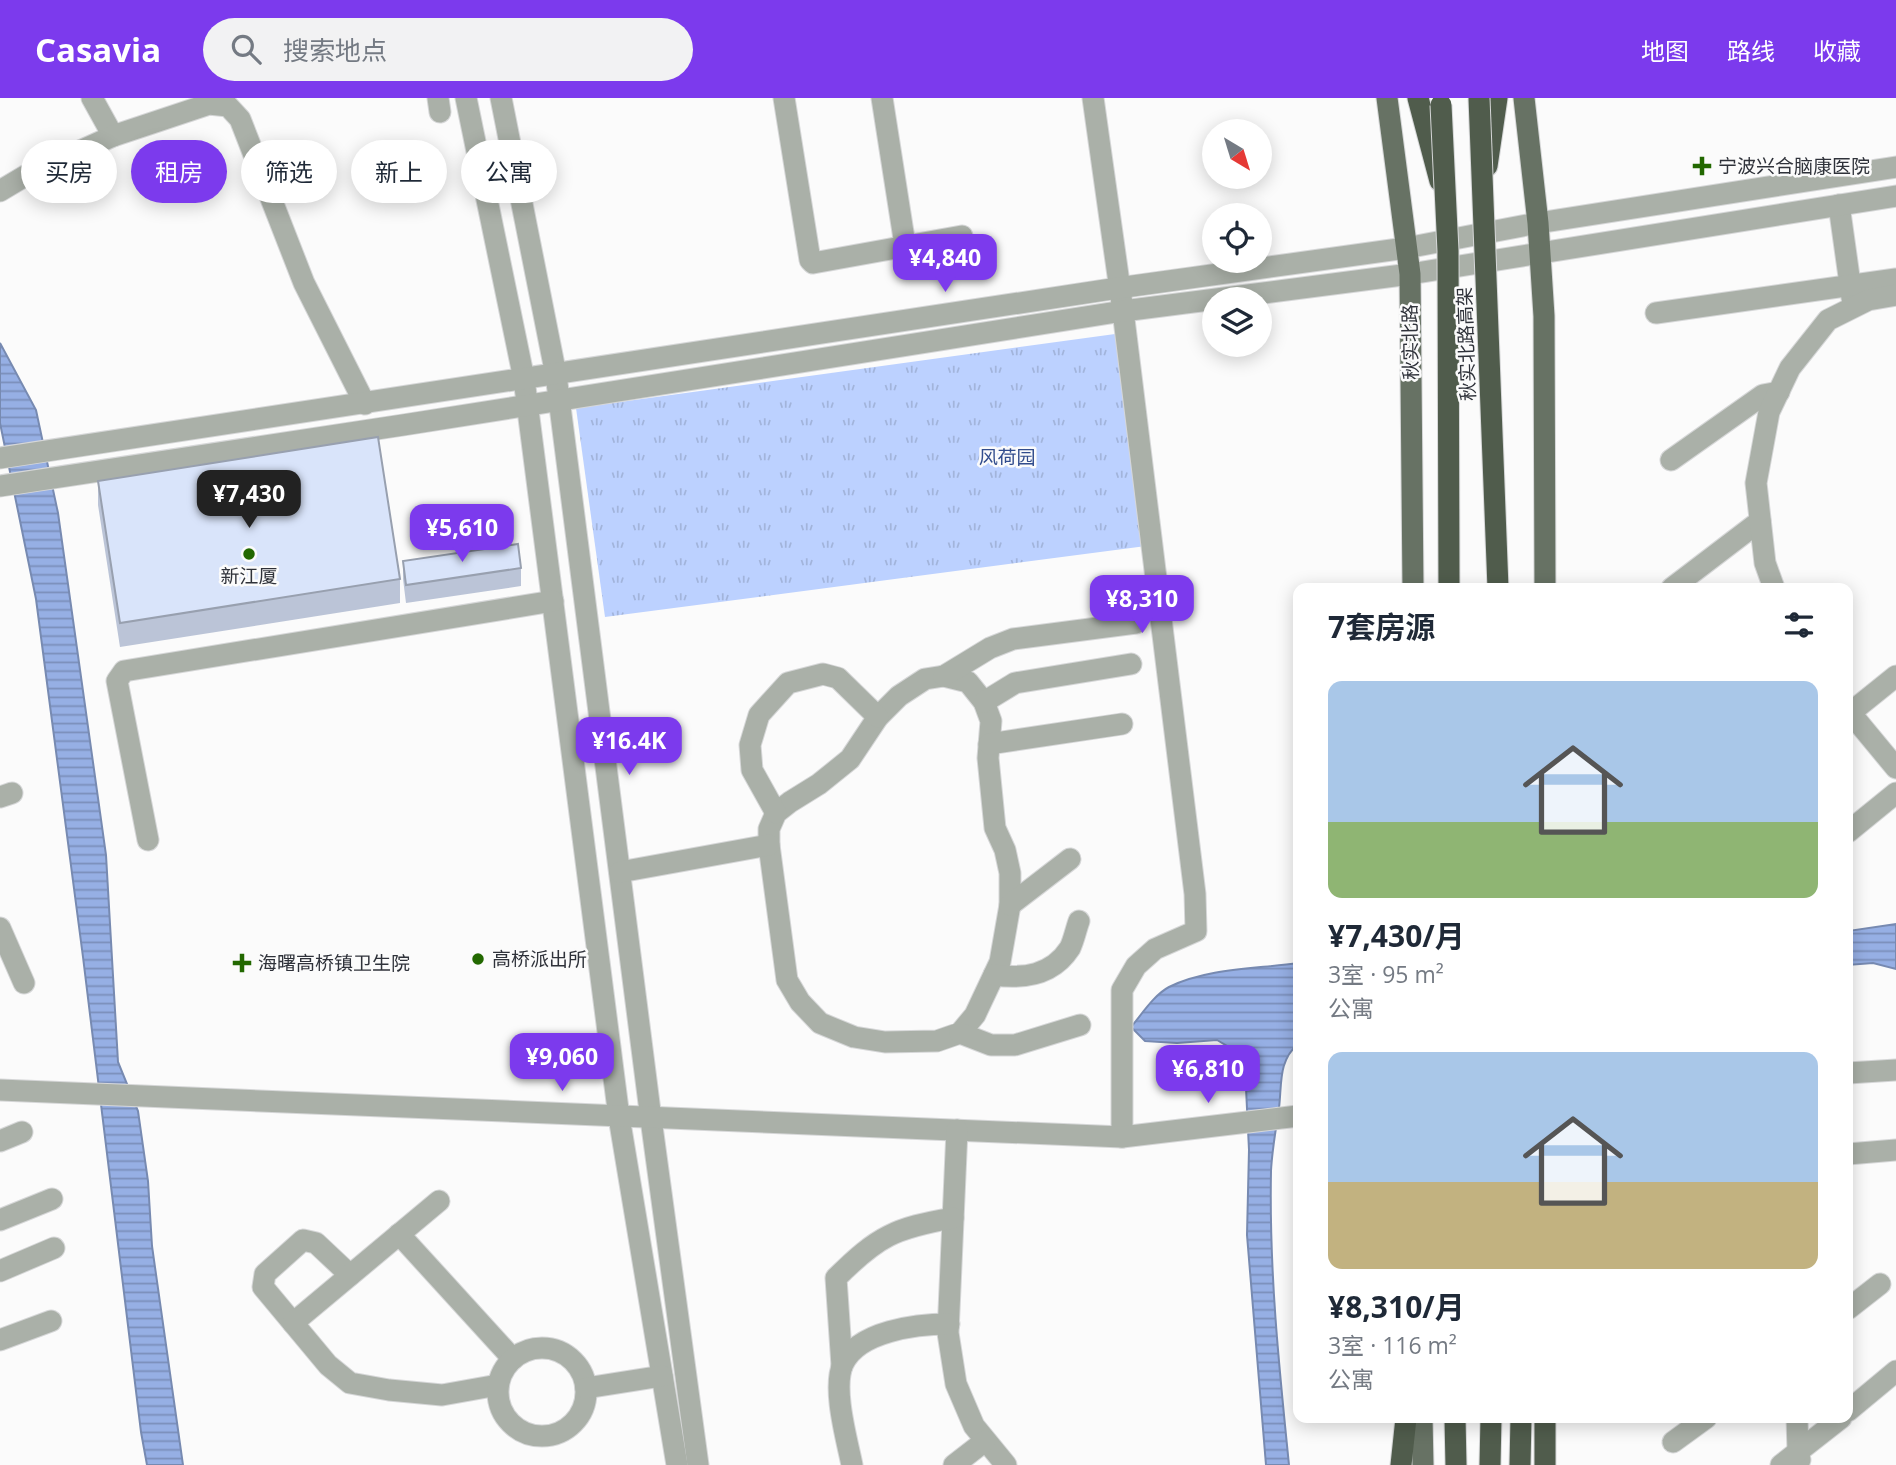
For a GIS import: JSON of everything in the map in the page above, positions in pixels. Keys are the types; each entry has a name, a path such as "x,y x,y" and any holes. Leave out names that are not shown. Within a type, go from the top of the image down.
{"highway":[{"path":"1418,98 1446,204"},
{"name":"秋实北路高架","path":"1440,98 1446,204 1449,583"},
{"name":"秋实北路高架","path":"1479,98 1498,583"},
{"path":"1483,196 1497,98"},
{"path":"1401,1465 1405,1423"},
{"path":"1455,1423 1456,1465"},
{"path":"1490,1465 1491,1423"},
{"path":"1520,1465 1521,1423"},
{"path":"1546,1423 1546,1465"}],"main road":[{"name":"秋实北路","path":"1387,98 1410,274 1413,583"},
{"path":"1524,98 1538,223 1544,316 1545,583"},
{"path":"1422,1423 1423,1465"}],"street":[{"path":"92,98 113,136"},
{"path":"466,98 524,379 619,1117 677,1465"},
{"path":"501,98 556,375 698,1465"},
{"path":"784,98 810,260 813,263 962,236"},
{"path":"882,98 905,245"},
{"path":"1093,98 1123,311 1195,894 1196,931 1155,949 1136,966 1122,990 1122,1137"},
{"path":"0,191 25,176 113,136 209,104 228,106 240,119 304,283 365,404"},
{"path":"0,458 1118,288 1406,248 1538,223 1896,167"},
{"path":"0,486 1123,311 1410,274 1896,196"},
{"path":"1839,205 1853,307"},
{"path":"1656,313 1896,279"},
{"path":"1772,583 1765,563 1756,483 1769,412 1790,368 1828,320 1868,300 1896,295"},
{"path":"1671,460 1763,395 1779,392"},
{"path":"1679,583 1760,521"},
{"path":"148,841 117,681 124,671 553,601"},
{"path":"944,676 968,682 984,702 991,721 989,744 995,828 1005,850 1010,873 1010,905 1000,962 975,1015 960,1033 937,1041 885,1042 855,1037 820,1023 800,1002 787,980 769,845 769,829 776,813 850,759 878,717 899,696 925,679 944,676 990,648 1013,639 1136,623"},
{"path":"984,702 1015,683 1131,664"},
{"path":"776,813 752,771 750,745 759,715 788,683 823,674 838,678 878,717"},
{"path":"1853,716 1896,676"},
{"path":"1853,720 1896,768"},
{"path":"989,744 1122,724"},
{"path":"1853,828 1896,793"},
{"path":"620,872 769,845"},
{"path":"1010,905 1070,859"},
{"path":"994,975 1016,978 1042,972 1070,947 1079,921"},
{"path":"0,928 8,965 24,983"},
{"path":"960,1033 991,1045 1015,1045 1080,1025"},
{"path":"1853,1073 1896,1070"},
{"path":"0,1090 1122,1137 1293,1116"},
{"path":"957,1130 948,1324 956,1384 974,1426 1006,1465"},
{"path":"0,1141 22,1132"},
{"path":"1853,1154 1896,1150"},
{"path":"0,1220 51,1199"},
{"path":"293,1323 439,1201"},
{"path":"852,1465 839,1399 842,1366 836,1278 876,1241 921,1223 953,1218"},
{"path":"399,1234 513,1359"},
{"path":"350,1275 317,1243 303,1240 265,1274 263,1287 328,1365 350,1382 389,1391 442,1395 498,1385"},
{"path":"0,1271 54,1248"},
{"path":"1853,1305 1880,1284"},
{"path":"0,1339 51,1321"},
{"path":"842,1366 852,1351 873,1337 923,1324 948,1324"},
{"path":"532,1349 552,1349 563,1353 579,1368 586,1388 582,1409 569,1427 550,1436 539,1436 519,1430 504,1416 498,1385 501,1375 513,1359 532,1349"},
{"path":"1853,1408 1896,1371"},
{"path":"586,1388 662,1376"},
{"path":"1673,1442 1699,1423"},
{"path":"1794,1461 1797,1423"},
{"path":"1794,1461 1835,1423"},
{"path":"954,1465 985,1441"}],"green space":[{"name":"风荷园","path":"1115,334 1146,546 605,617 576,408"}],"shaded area":[{"path":"0,343 36,410 58,513 106,855 118,1062 138,1111 148,1181 152,1246 183,1465 147,1465 141,1432 36,599 0,423"},
{"path":"1896,924 1896,969 1873,963 1853,965 1853,930"},
{"path":"1293,964 1293,1050 1282,1073 1271,1171 1273,1282 1289,1465 1266,1465 1247,1235 1249,1150 1246,1088 1237,1076 1227,1046 1217,1040 1177,1043 1145,1041 1131,1027 1148,1005 1169,987 1200,976"}],"building":[{"name":"新江厦","path":"378,437 400,579 120,623 98,481"},
{"path":"518,544 521,568 406,585 403,561"}],"place":[{"name":"宁波兴合脑康医院","path":"1702,166"},
{"name":"新江厦","path":"249,554"},
{"name":"高桥派出所","path":"478,959"},
{"name":"海曙高桥镇卫生院","path":"242,963"}]}
